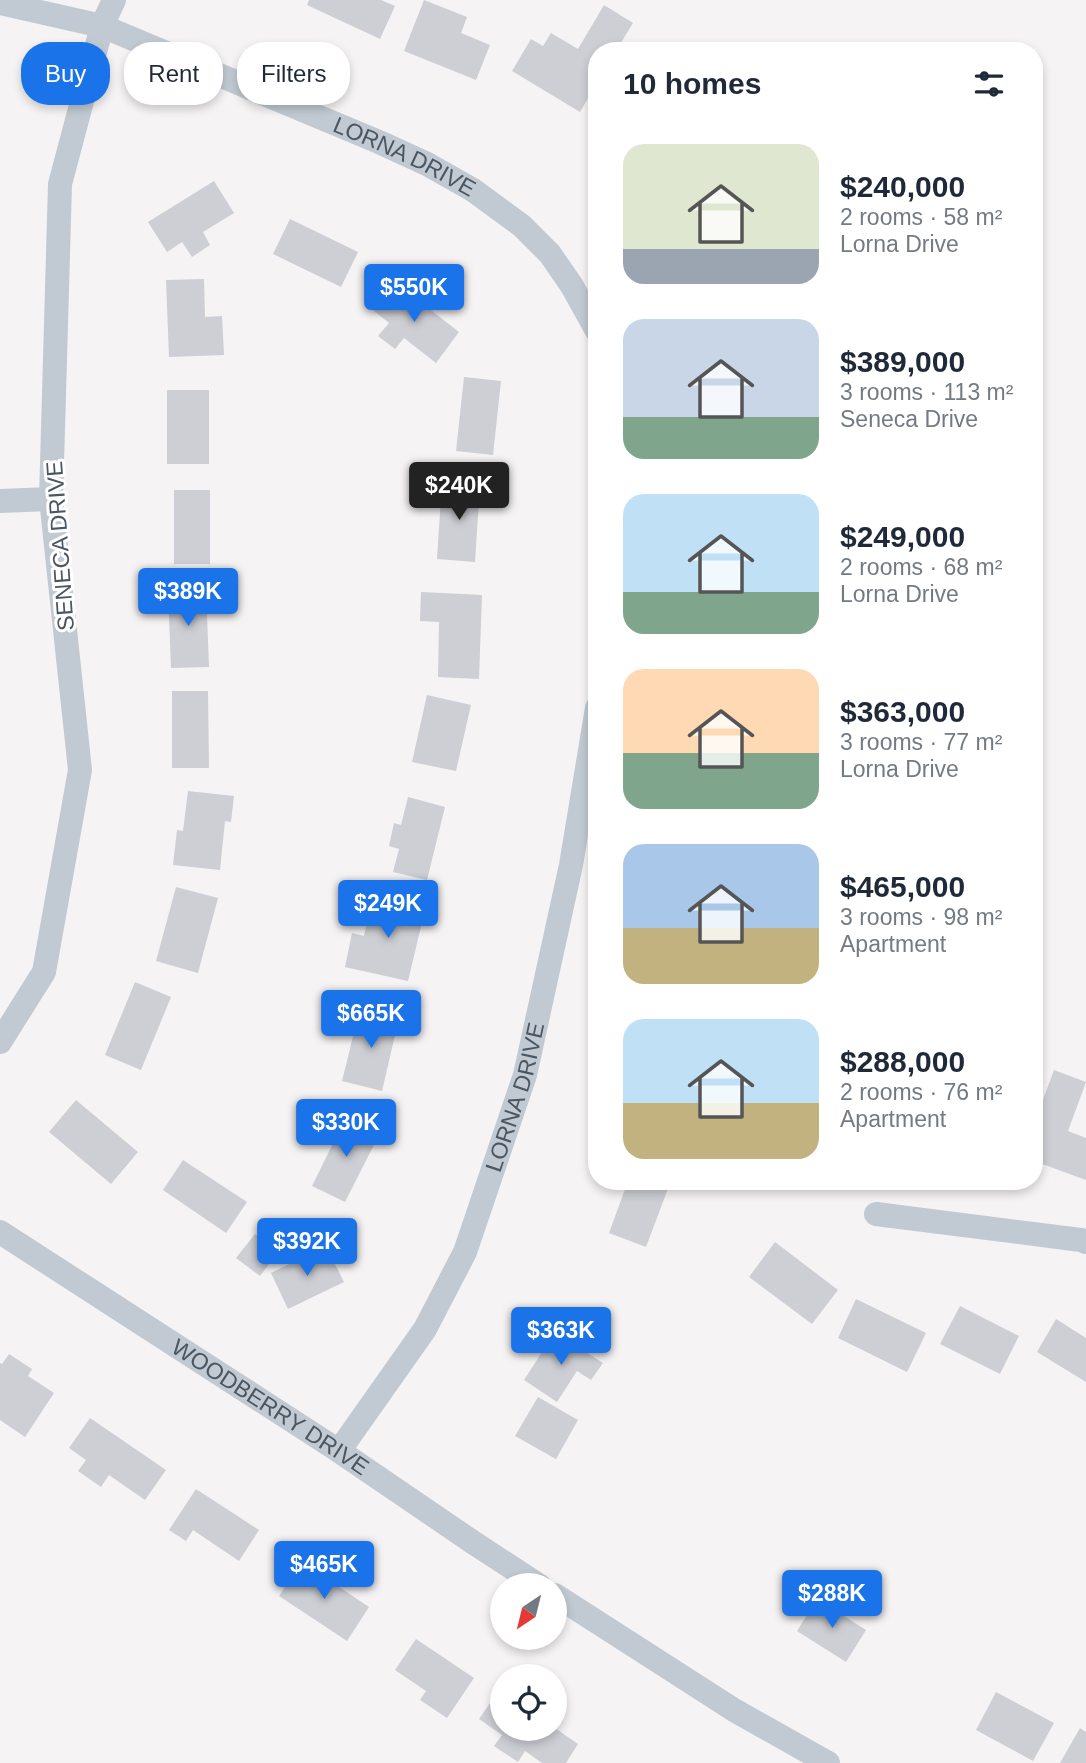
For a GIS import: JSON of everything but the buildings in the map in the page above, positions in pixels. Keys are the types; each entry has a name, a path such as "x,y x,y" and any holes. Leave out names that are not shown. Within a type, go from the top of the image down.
{"street":[{"name":"SENECA DRIVE","path":"0,1042 44,972 80,770 51,499 60,184 102,26 114,0"},
{"name":"LORNA DRIVE","path":"0,3 102,26 427,164 473,190 522,226 550,254 588,315"},
{"path":"0,501 51,499"},
{"name":"LORNA DRIVE","path":"339,1451 425,1329 470,1239 525,1075 571,865 588,762"},
{"path":"876,1214 1086,1242"},
{"name":"WOODBERRY DRIVE","path":"0,1232 339,1451 520,1573"},
{"path":"567,1603 734,1710 828,1763"}]}
